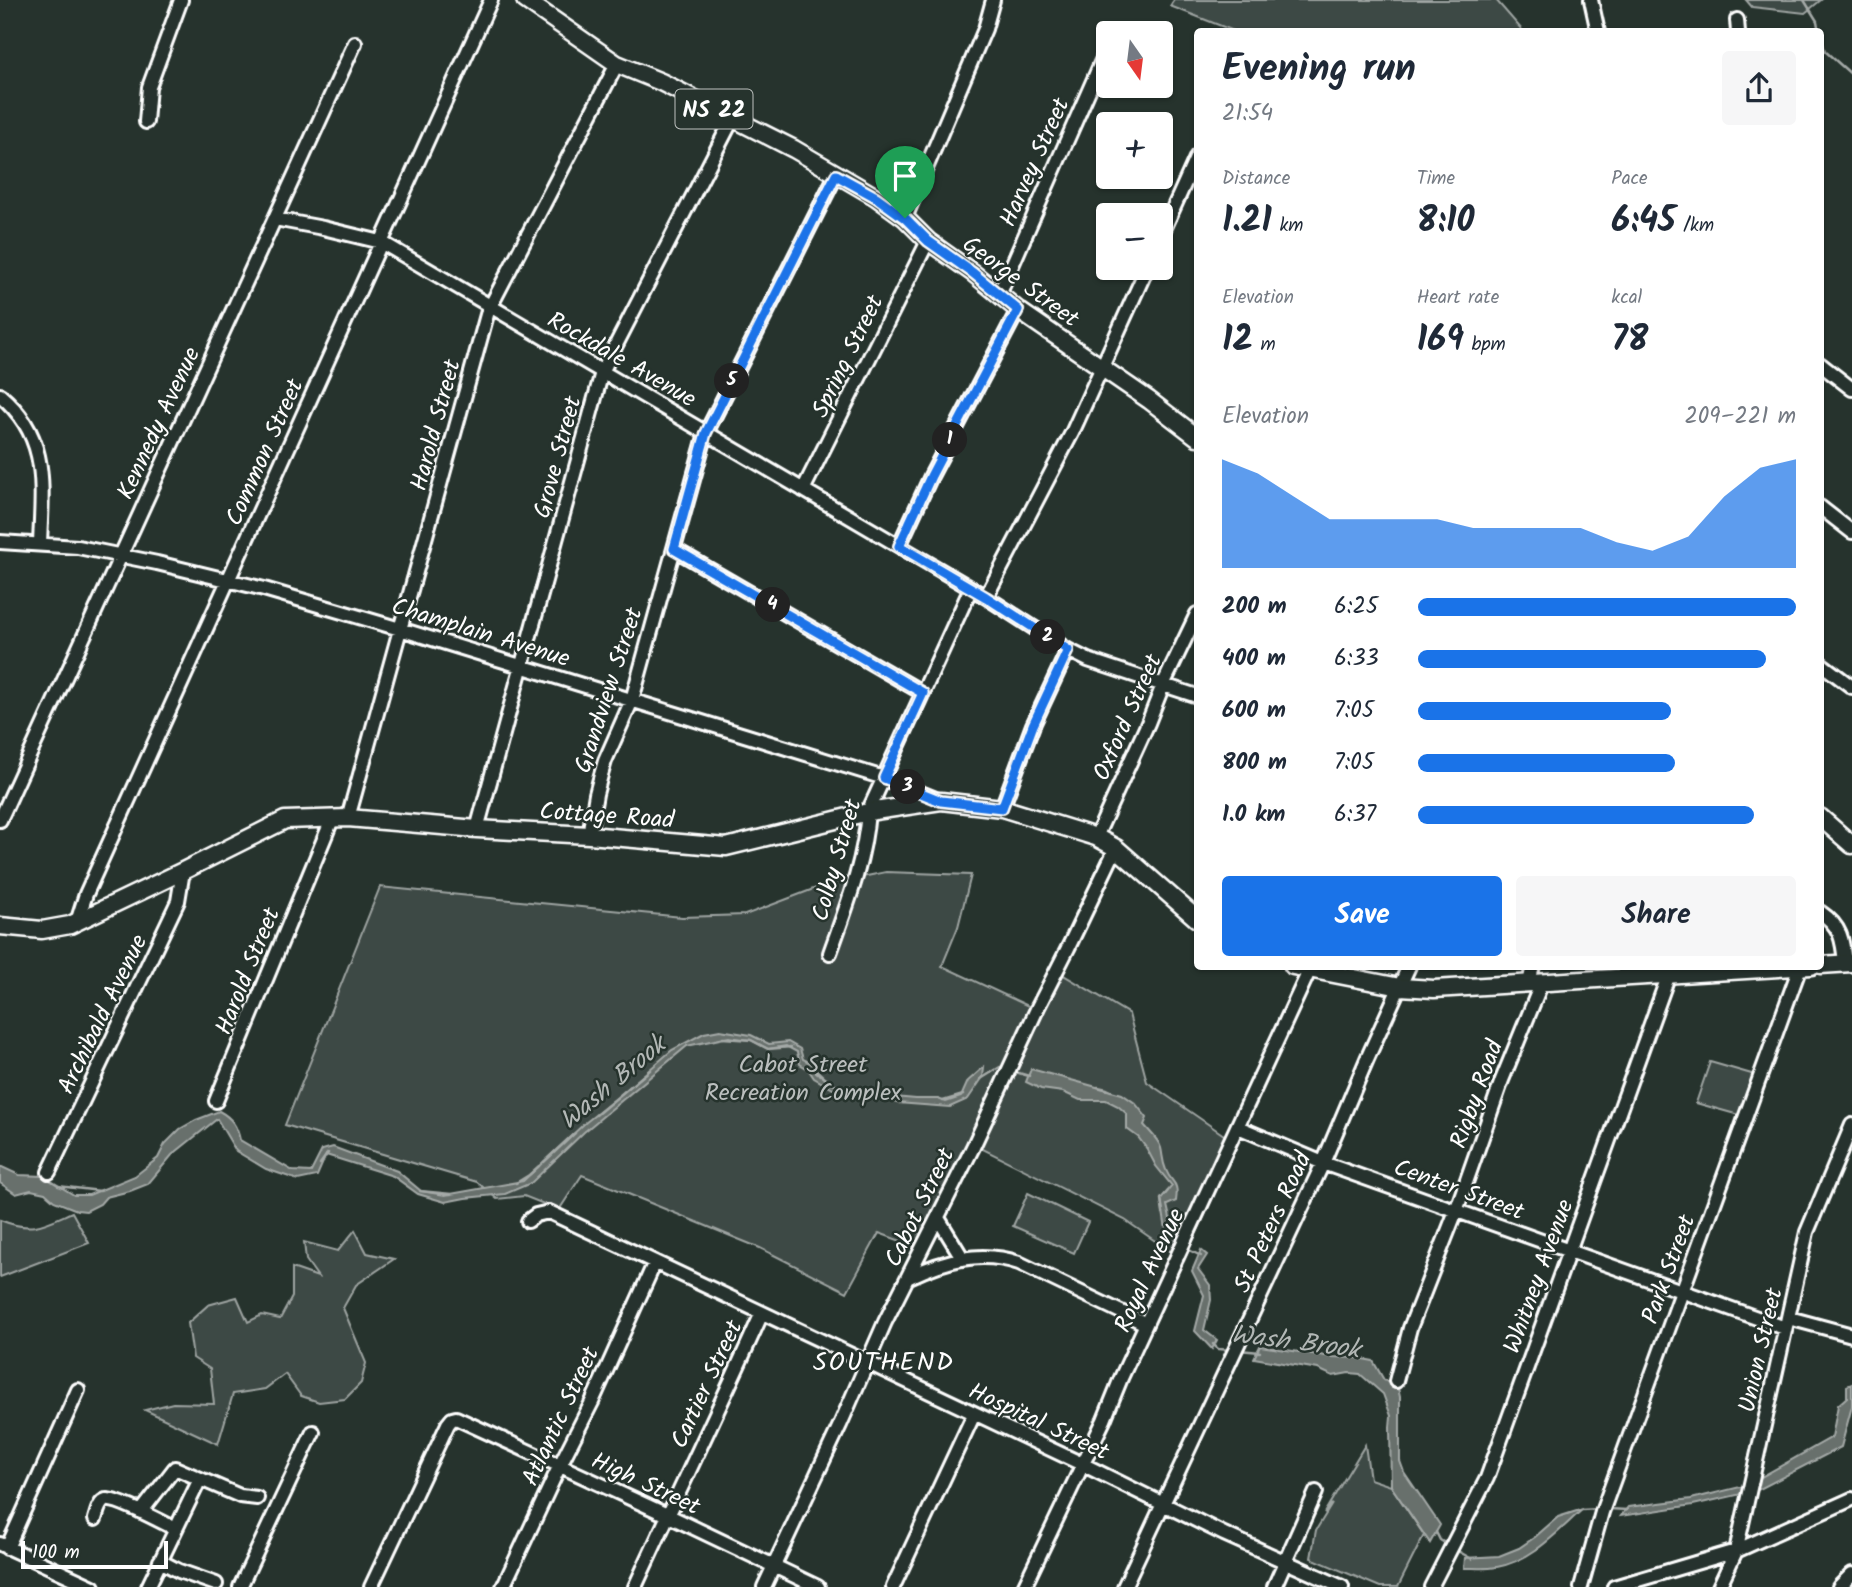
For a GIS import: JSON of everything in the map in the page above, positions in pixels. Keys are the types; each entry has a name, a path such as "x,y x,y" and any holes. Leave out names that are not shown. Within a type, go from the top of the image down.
{"main road":[{"name":"George Street","path":"525,0 617,64 661,82 794,149 876,197 1018,310 1103,367 1194,435"},
{"name":"Cottage Road","path":"0,926 42,930 63,927 183,872 285,820 341,818 726,846 868,812 941,801 1002,808 1096,837 1116,848 1194,916"},
{"path":"1824,820 1852,845"},
{"path":"1824,965 1848,964"},
{"path":"1315,970 1399,987 1434,989 1744,970"}],"street":[{"path":"146,122 149,87 181,0"},
{"name":"Common Street","path":"76,922 91,883 491,0"},
{"path":"905,218 979,42 993,0"},
{"path":"1591,0 1597,28"},
{"name":"Kennedy Avenue","path":"0,820 355,43"},
{"name":"Harold Street","path":"216,1101 341,818 400,629 490,306 617,64"},
{"name":"Harvey Street","path":"999,295 1096,74"},
{"name":"Grove Street","path":"477,829 602,372 733,118"},
{"path":"1173,209 1194,163"},
{"name":"Grandview Street","path":"589,835 605,761 632,700 706,433 836,175"},
{"name":"Rockdale Avenue","path":"275,219 381,242 971,588 1068,650 1088,660 1194,695"},
{"name":"Spring Street","path":"803,490 928,241"},
{"path":"986,597 1072,433 1142,280"},
{"path":"899,546 931,476 1018,310"},
{"path":"1824,367 1852,389"},
{"path":"0,396 28,426 39,457 40,544"},
{"path":"1824,509 1852,532"},
{"name":"Champlain Avenue","path":"0,542 78,547 285,595 884,778 941,801"},
{"path":"674,549 923,693"},
{"name":"Colby Street","path":"830,953 862,859 868,812 971,588"},
{"name":"Oxford Street","path":"1096,837 1194,620"},
{"path":"1002,808 1033,725 1068,650"},
{"path":"1824,666 1852,687"},
{"name":"Cabot Street","path":"764,1587 885,1322 1116,848"},
{"name":"Archibald Avenue","path":"49,1172 178,901 183,872"},
{"path":"1824,915 1837,927 1848,964"},
{"name":"Royal Avenue","path":"1024,1587 1310,970"},
{"name":"St Peters Road","path":"1124,1587 1323,1163 1407,970"},
{"name":"Rigby Road","path":"1396,1381 1410,1328 1457,1211 1535,982 1534,970"},
{"name":"Park Street","path":"1581,1587 1602,1511 1799,970"},
{"name":"Whitney Avenue","path":"1432,1587 1486,1478 1670,974"},
{"name":"Union Street","path":"1719,1587 1736,1551 1809,1225 1852,1125"},
{"name":"Center Street","path":"1238,1127 1323,1163 1682,1291 1787,1323 1852,1335"},
{"name":"Hospital Street","path":"528,1221 536,1215 549,1212 1285,1563 1342,1587"},
{"path":"938,1218 963,1259"},
{"path":"908,1278 927,1268 978,1256 991,1256 1019,1262 1146,1324"},
{"name":"Atlantic Street","path":"503,1587 656,1262"},
{"name":"Cartier Street","path":"635,1587 762,1313"},
{"path":"78,1390 3,1546 93,1587"},
{"path":"893,1587 974,1414"},
{"name":"High Street","path":"371,1587 448,1424 456,1418 818,1587"},
{"path":"240,1587 313,1432"},
{"path":"141,1512 175,1468 240,1496 257,1498"},
{"path":"148,1587 200,1479"},
{"path":"1274,1587 1316,1492"},
{"path":"95,1519 101,1504 107,1500 141,1512 176,1529"},
{"path":"1614,1587 1736,1551 1852,1500"},
{"path":"160,1561 216,1584"},
{"path":"1839,1587 1852,1574"}],"green space":[{"path":"1174,0 1496,0 1520,28 1226,28 1170,6"},
{"path":"1746,0 1821,0 1805,13 1752,7"},
{"name":"Cabot Street Recreation Complex","path":"886,872 971,875 958,927 942,966 1039,1011 1060,973 1129,1014 1147,1082 1237,1144 1184,1261 1125,1220 979,1147 928,1251 879,1233 847,1292 760,1248 582,1175 559,1210 524,1196 497,1199 477,1182 285,1125 380,887 682,917 745,915 824,885"},
{"path":"1710,1062 1755,1075 1739,1115 1696,1103"},
{"path":"1028,1193 1088,1222 1074,1253 1013,1226"},
{"path":"72,1212 89,1243 0,1277 0,1220 29,1227 53,1221"},
{"path":"355,1230 367,1253 394,1259 356,1285 343,1308 366,1363 361,1383 345,1399 319,1402 301,1396 285,1374 265,1389 233,1394 218,1444 145,1410 173,1403 214,1404 210,1369 193,1358 188,1323 208,1305 237,1297 248,1322 262,1315 280,1319 292,1297 292,1268 318,1277 306,1260 304,1242 338,1251"},
{"path":"1365,1445 1370,1479 1391,1486 1424,1535 1398,1587 1380,1587 1311,1558 1316,1530 1332,1504 1324,1513"}],"shaded area":[{"path":"720,1030 751,1035 769,1044 788,1042 800,1049 803,1059 813,1064 816,1072 842,1089 848,1085 856,1091 946,1102 961,1097 968,1081 984,1067 983,1077 968,1099 950,1107 897,1103 880,1097 858,1096 850,1091 840,1093 814,1078 808,1069 800,1064 797,1052 786,1046 768,1049 751,1040 729,1037 687,1046 584,1132 531,1183 505,1194 445,1202 418,1194 393,1176 326,1155 317,1176 298,1180 266,1169 236,1151 217,1119 172,1155 148,1184 106,1197 100,1204 86,1211 54,1201 45,1193 31,1190 16,1194 0,1183 0,1166 19,1175 43,1176 74,1195 89,1195 135,1176 158,1158 165,1144 180,1129 219,1111 233,1123 240,1140 293,1171 311,1172 322,1150 333,1147 397,1171 421,1191 445,1195 523,1181 585,1123 672,1050 704,1033"},
{"path":"1031,1069 1122,1094 1135,1103 1147,1118 1144,1125 1160,1145 1168,1175 1176,1186 1176,1201 1167,1205 1172,1227 1167,1236 1161,1199 1172,1186 1138,1137 1127,1129 1127,1114 1106,1100 1080,1100 1063,1092 1041,1089 1026,1082"},
{"path":"1201,1250 1207,1255 1198,1269 1210,1285 1211,1300 1204,1330 1217,1340 1212,1349 1195,1331 1204,1295 1192,1271"},
{"path":"1260,1346 1373,1361 1384,1380 1398,1388 1400,1461 1404,1472 1440,1525 1430,1543 1391,1486 1391,1416 1383,1394 1360,1374 1333,1376 1318,1369 1254,1358"},
{"path":"1852,1384 1852,1406 1841,1447 1754,1492 1756,1480 1832,1437 1838,1405 1847,1397 1847,1386"},
{"path":"1748,1485 1746,1493 1693,1505 1621,1516 1628,1507 1691,1499"},
{"path":"1583,1509 1544,1544 1510,1564 1464,1568 1465,1558 1499,1556 1519,1548 1558,1517"}],"waterway":[{"path":"1804,0 1818,28"},
{"path":"1824,47 1852,75"},
{"name":"Wash Brook","path":"723,1038 751,1040 768,1049 791,1047"},
{"name":"Wash Brook","path":"981,1079 1000,1067 1006,1069"},
{"name":"Wash Brook","path":"815,1069 828,1081"},
{"name":"Wash Brook","path":"596,1115 650,1070"},
{"name":"Wash Brook","path":"1012,1071 1029,1076"},
{"name":"Wash Brook","path":"848,1086 872,1093"},
{"name":"Wash Brook","path":"1098,1087 1111,1091"},
{"name":"Wash Brook","path":"943,1101 963,1095"},
{"name":"Wash Brook","path":"544,1162 575,1133"},
{"name":"Wash Brook","path":"320,1164 328,1153"},
{"name":"Wash Brook","path":"516,1183 539,1166"},
{"name":"Wash Brook","path":"58,1186 100,1191"},
{"name":"Wash Brook","path":"420,1191 451,1194"},
{"name":"Wash Brook","path":"1163,1213 1161,1199 1168,1191"},
{"name":"Wash Brook","path":"1168,1229 1173,1242 1179,1245"},
{"name":"Wash Brook","path":"1185,1248 1201,1256"},
{"name":"Wash Brook","path":"1213,1344 1218,1349 1232,1350"},
{"name":"Wash Brook","path":"1239,1350 1260,1352"},
{"name":"Wash Brook","path":"1581,1510 1599,1509"},
{"name":"Wash Brook","path":"1609,1509 1627,1510"},
{"name":"Wash Brook","path":"1436,1532 1440,1540 1448,1545"},
{"name":"Wash Brook","path":"1456,1550 1472,1559"}],"district":[{"name":"SOUTHEND","path":"884,1361"}],"route":[{"path":"836,175 876,197 905,218 928,241 1018,310 931,476 899,546 986,597 1068,650 1033,725 1002,808 941,801 884,778 923,693 674,549 706,433 836,175"}]}
